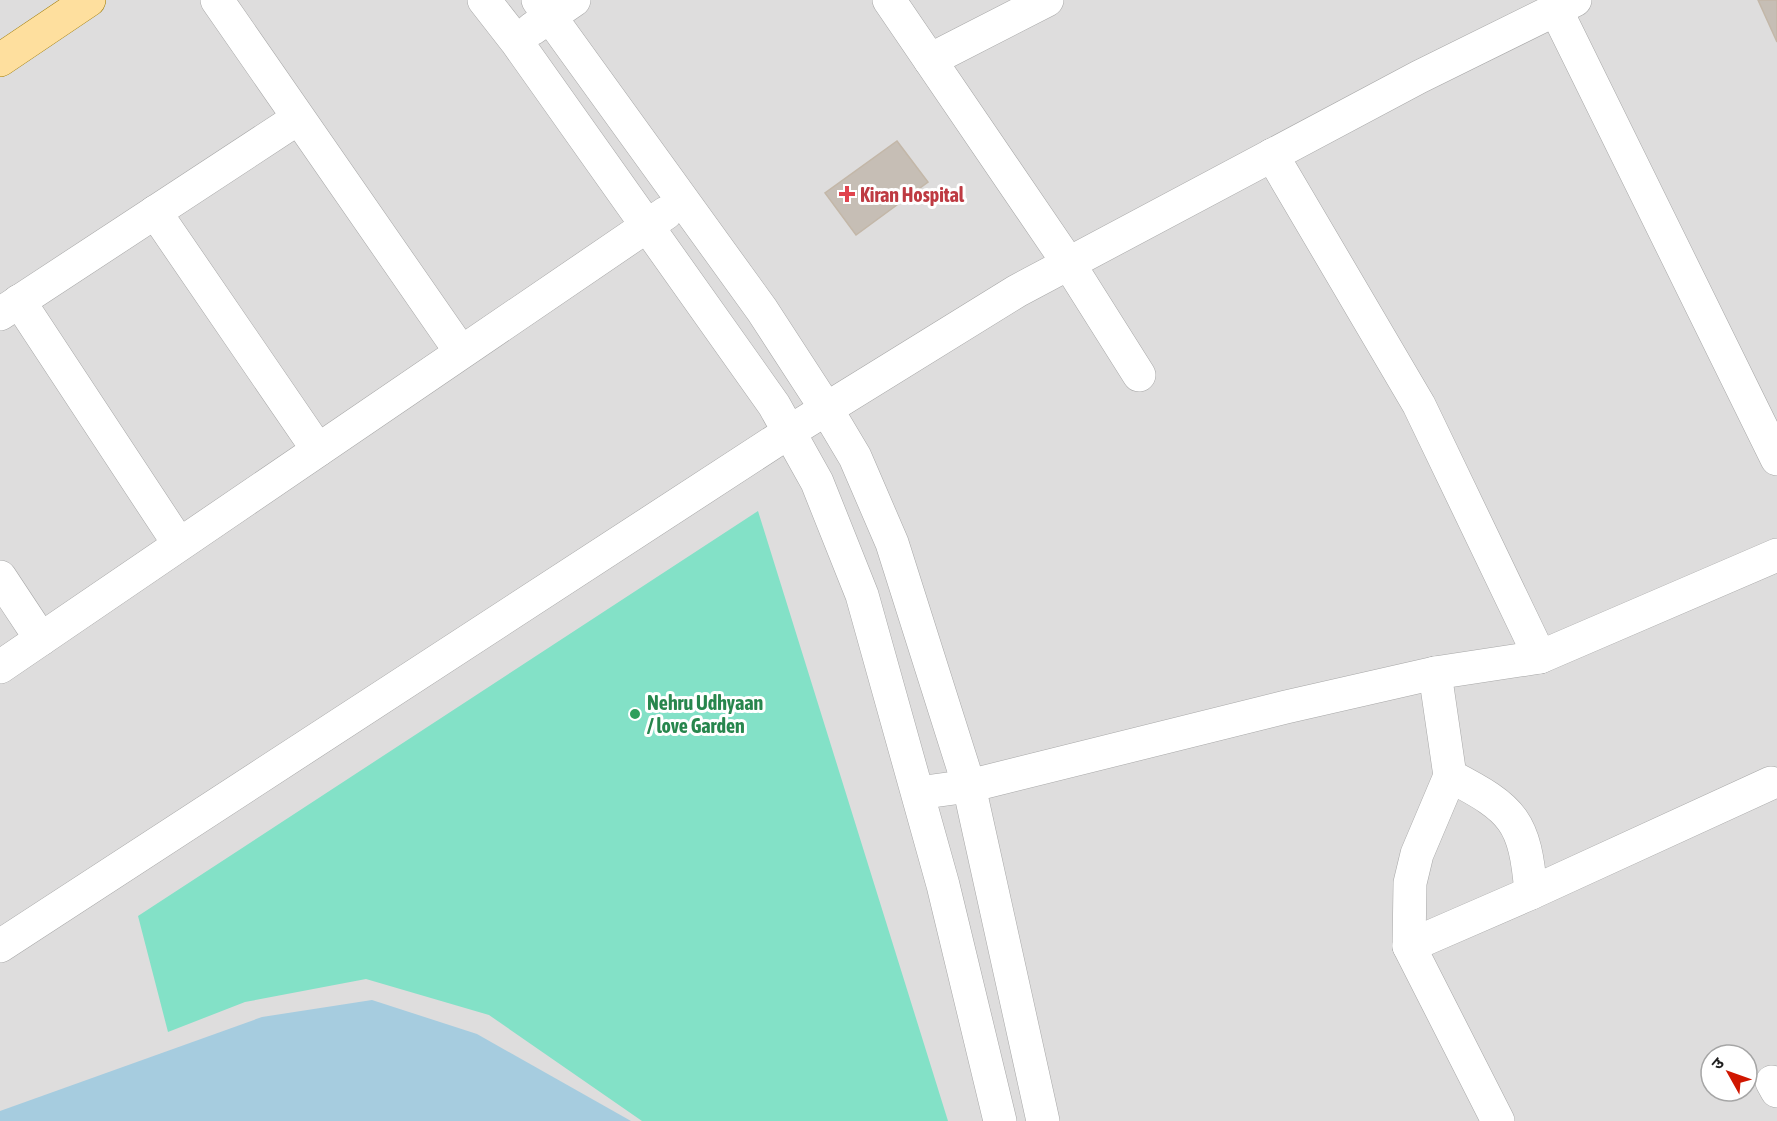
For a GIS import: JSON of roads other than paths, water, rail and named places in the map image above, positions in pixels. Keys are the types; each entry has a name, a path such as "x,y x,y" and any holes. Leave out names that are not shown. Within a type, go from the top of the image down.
{"main road":[{"path":"0,60 89,0"}],"street":[{"path":"217,0 297,119 461,352"},
{"path":"484,0 516,41 774,405 817,482 862,595 918,793 1000,1121"},
{"path":"889,0 1069,264 1139,375"},
{"path":"930,60 1047,0"},
{"path":"516,41 554,5 684,202 762,310 855,457 892,543 969,786 1043,1121"},
{"path":"4,936 789,432 1017,291 1419,77 1566,5 1777,459"},
{"path":"179,544 10,308 297,119"},
{"path":"1272,155 1419,405 1540,657"},
{"path":"0,667 646,225 684,202"},
{"path":"155,212 318,450"},
{"path":"918,793 969,786 1286,707 1436,673 1540,657 1777,555"},
{"path":"0,577 41,639"},
{"path":"1436,673 1450,776 1417,854 1410,883 1409,946 1498,1121"},
{"path":"1450,776 1480,792 1503,809 1519,828 1527,850 1531,893"},
{"path":"1409,946 1771,783"}],"water":[{"path":"372,1000 477,1034 631,1121 0,1121 0,1111 262,1017"}],"place":[{"name":"Kiran Hospital","path":"847,194"},
{"name":"Nehru Udhyaan / love Garden","path":"635,714"}]}
